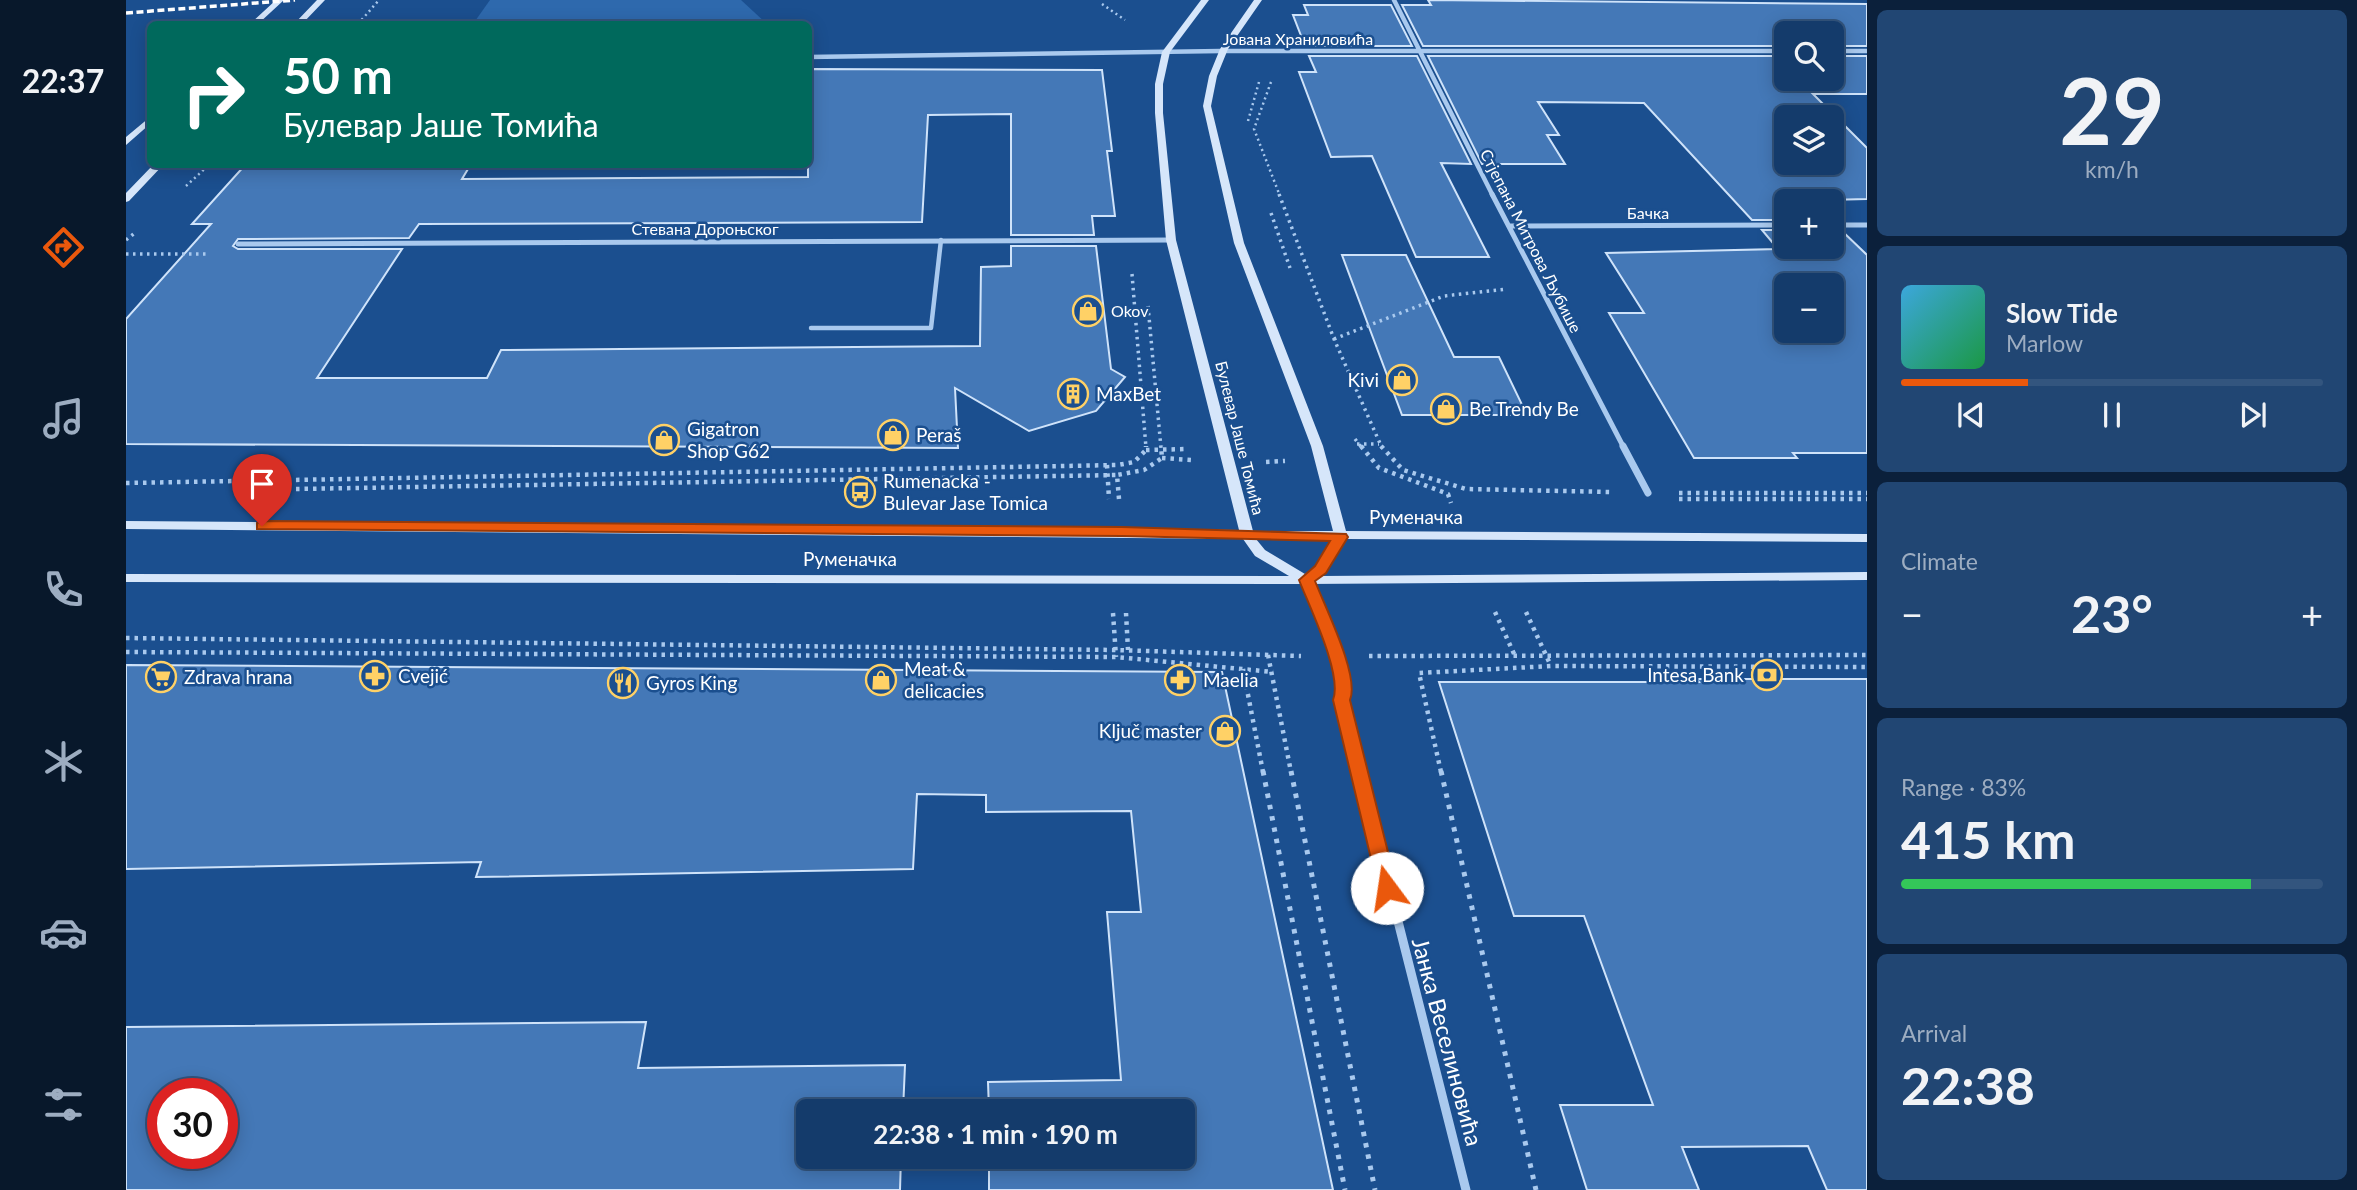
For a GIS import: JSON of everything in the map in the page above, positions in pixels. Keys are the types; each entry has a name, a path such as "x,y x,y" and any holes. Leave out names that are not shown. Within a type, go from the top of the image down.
{"main road":[{"path":"257,21 280,0"},
{"path":"301,21 321,0"},
{"name":"Булевар Јаше Томића","path":"1205,0 1166,52 1159,83 1159,113 1171,240 1247,535 1260,553 1280,568 1306,580"},
{"path":"1258,0 1221,51 1209,85 1207,106 1239,243 1317,446 1341,537 1326,562 1306,580"},
{"path":"126,142 147,123"},
{"path":"126,199 156,168"},
{"name":"Руменачка","path":"126,524 1122,532 1341,537 1867,538"},
{"name":"Руменачка","path":"126,578 1306,580 1867,576"}],"street":[{"name":"Стјепана Митрова Љубише","path":"1394,0 1417,51 1648,493"},
{"name":"Јована Храниловића","path":"812,57 1221,51 1774,51"},
{"path":"1844,51 1867,51"},
{"name":"Бачка","path":"1510,226 1774,225"},
{"path":"1844,225 1867,225"},
{"name":"Стевана Дороњског","path":"238,244 1171,240"},
{"name":"Јанка Веселиновића","path":"1306,580 1337,657 1344,693 1342,700 1377,849 1466,1190"}],"lane":[{"path":"811,328 931,328 941,240"}],"path":[{"path":"361,21 379,0"},
{"path":"1245,129 1261,75"},
{"path":"1274,75 1254,129 1334,339 1379,444"},
{"path":"1269,206 1294,279"},
{"path":"126,483 1118,465 1133,462 1146,450 1129,240"},
{"path":"1334,339 1444,296 1541,286"},
{"path":"292,489 1117,475 1144,470 1162,458 1148,305"},
{"path":"1353,433 1358,444 1379,468 1448,494 1465,537"},
{"path":"1117,475 1122,532"},
{"path":"1480,577 1515,656"},
{"path":"1123,578 1128,650"},
{"path":"126,638 1128,650 1337,657 1867,655"},
{"path":"126,652 1116,657 1273,671"},
{"path":"1268,656 1375,1190"},
{"path":"1536,1190 1419,673 1551,666 1867,667"},
{"path":"1243,669 1345,1190"}],"shaded area":[{"path":"490,0 741,0 764,21 475,21"}],"building":[{"path":"1428,0 1867,4 1867,46 1844,46 1844,21 1774,21 1774,46 1423,46 1402,5 1431,5"},
{"path":"1304,5 1391,5 1412,46 1305,46 1293,15 1308,15"},
{"path":"1309,56 1417,56 1471,164 1441,163 1489,257 1416,257 1372,156 1331,157 1299,72 1316,72"},
{"path":"1428,56 1774,56 1774,91 1844,91 1844,56 1867,56 1867,94 1813,94 1824,105 1774,105 1774,175 1844,175 1844,125 1867,148 1867,199 1844,200 1844,189 1774,189 1774,220 1752,220 1644,103 1538,102 1559,135 1547,135 1565,164 1482,164"},
{"path":"812,69 1102,70 1112,151 1107,151 1115,216 1092,216 1094,235 1011,235 1011,114 928,115 922,222 419,224 409,238 238,239 233,246 238,249 402,249 317,378 487,378 501,350 980,346 981,267 1011,266 1011,246 1096,246 1111,369 1125,377 1096,411 1029,431 955,388 958,448 126,444 126,319 211,224 192,224 242,168 469,168 462,179 808,177 808,168 812,168"},
{"path":"1762,230 1774,230 1774,244"},
{"path":"1844,233 1867,255 1867,453 1793,453 1797,458 1694,458 1609,313 1644,313 1606,253 1774,249 1774,259 1844,259"},
{"path":"1342,255 1406,255 1454,357 1499,357 1527,415 1402,415"},
{"path":"126,665 1222,672 1333,1190 989,1190 989,1169 1195,1169 1195,1099 989,1099 988,1082 1121,1080 1107,912 1141,912 1131,811 986,812 986,795 917,794 913,869 476,877 481,862 126,869"},
{"path":"1697,679 1867,679 1867,1190 1827,1190 1808,1146 1682,1147 1699,1190 1587,1190 1560,1105 1653,1105 1584,916 1514,916 1439,682 1699,682"},
{"path":"646,1022 638,1068 905,1065 904,1099 796,1099 796,1169 901,1169 900,1190 126,1190 126,1027"}],"railway":[{"path":"126,13 295,0"}],"place":[{"name":"Okov","path":"1088,311"},
{"name":"Kivi","path":"1402,380"},
{"name":"MaxBet","path":"1073,394"},
{"name":"Be Trendy Be","path":"1446,409"},
{"name":"Peraš","path":"893,435"},
{"name":"Gigatron Shop G62","path":"664,440"},
{"name":"Rumenacka - Bulevar Jase Tomica","path":"860,492"},
{"name":"Intesa Bank","path":"1767,675"},
{"name":"Cvejić","path":"375,676"},
{"name":"Zdrava hrana","path":"161,677"},
{"name":"Meat & delicacies","path":"881,680"},
{"name":"Maelia","path":"1180,680"},
{"name":"Gyros King","path":"623,683"},
{"name":"Ključ master","path":"1225,731"}],"route":[{"path":"262,526 1122,532 1341,537 1321,569 1306,580 1337,657 1337,670 1344,693 1342,700 1387,888"}]}
